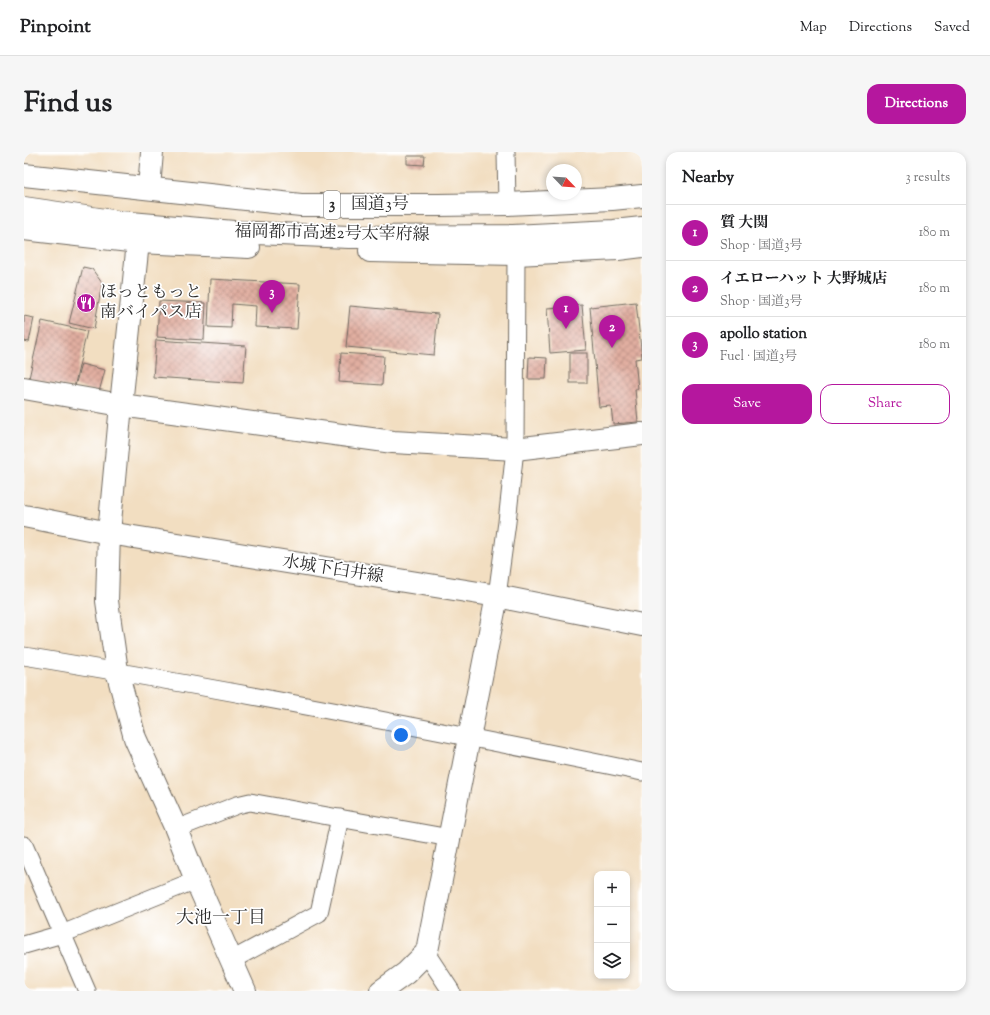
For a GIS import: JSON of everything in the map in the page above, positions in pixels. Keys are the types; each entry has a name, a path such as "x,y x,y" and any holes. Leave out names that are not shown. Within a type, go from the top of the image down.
{"main road":[{"path":"149,188 152,152"},
{"name":"国道3号","path":"24,175 301,205 507,204 612,199 642,196"},
{"name":"福岡都市高速2号太宰府線","path":"24,186 121,200 236,210 351,214 515,214 617,211 642,208"},
{"name":"福岡都市高速2号太宰府線","path":"24,208 119,222 234,232 349,237 513,236 614,231 642,228"},
{"path":"24,229 138,242 295,249 516,254 618,249 642,246"},
{"path":"138,242 109,533 107,601 117,671 135,738 176,829 196,880 245,991"},
{"path":"24,388 121,405 392,442 515,450 642,434"},
{"name":"水城下臼井線","path":"24,516 109,533 497,596 642,625"},
{"path":"381,991 406,973 426,953 497,596"}],"street":[{"path":"506,152 507,204"},
{"path":"497,596 515,450 516,254"},
{"path":"24,656 117,671 470,737 642,772"},
{"path":"176,829 237,805 250,802 450,838"},
{"path":"232,960 319,913 340,818"},
{"path":"24,845 87,991"},
{"path":"24,946 62,934 196,880"},
{"path":"426,953 451,991"}],"building":[{"path":"407,156 425,156 424,165 407,164"},
{"name":"ほっともっと 南バイパス店","path":"83,267 92,269 102,283 94,329 69,323"},
{"path":"210,279 300,284 297,329 255,327 256,306 232,304 231,328 208,327"},
{"path":"159,301 206,303 204,340 157,337"},
{"path":"636,302 642,358 635,359 638,389 635,389 638,422 613,424 611,406 599,407 590,307"},
{"path":"582,305 586,350 550,353 547,308"},
{"path":"350,306 438,314 434,355 346,347"},
{"path":"24,316 34,318 29,342 24,341"},
{"path":"42,321 87,331 74,388 29,378"},
{"path":"156,340 246,346 243,383 153,377"},
{"path":"341,353 384,356 382,385 339,382"},
{"path":"570,353 587,353 587,383 570,383"},
{"path":"529,357 547,358 546,379 528,379"},
{"path":"81,364 105,370 99,392 75,386"}],"place":[{"name":"ほっともっと 南バイパス店","path":"86,303"},
{"name":"apollo station","path":"272,313"},
{"name":"質 大関","path":"566,329"},
{"name":"イエローハット 大野城店","path":"612,348"}],"district":[{"name":"大池一丁目","path":"221,919"}]}
